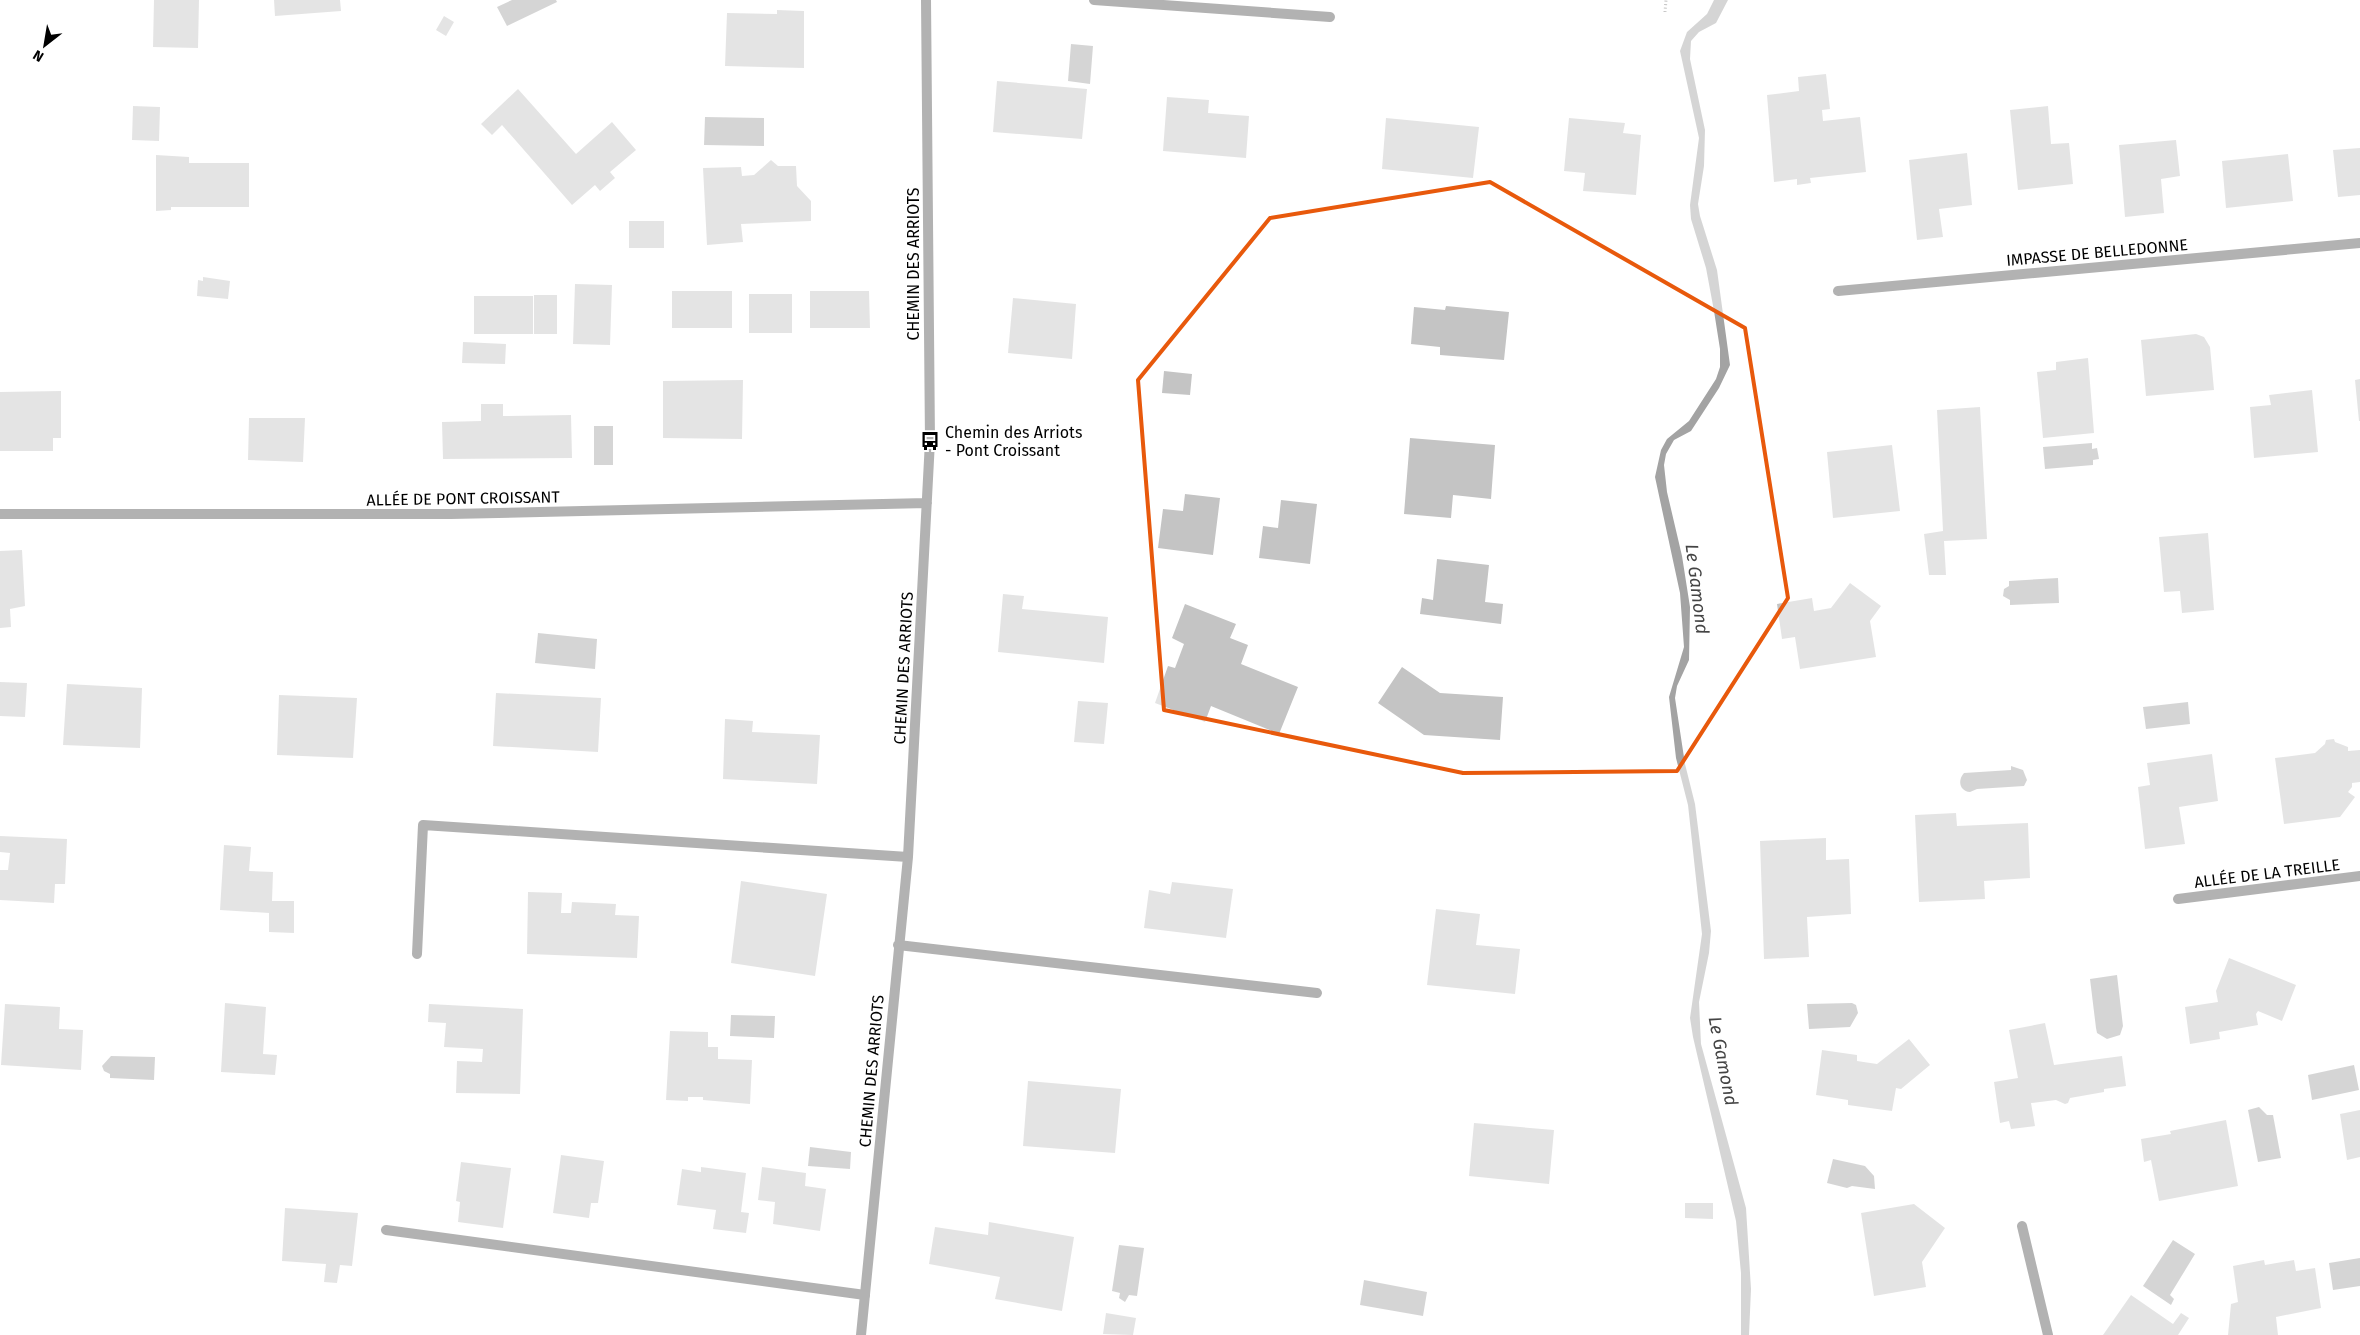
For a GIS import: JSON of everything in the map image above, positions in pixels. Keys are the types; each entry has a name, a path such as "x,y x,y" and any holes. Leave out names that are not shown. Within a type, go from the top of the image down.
{"street":[{"name":"CHEMIN DES ARRIOTS","path":"861,1335 908,857 927,503 930,441 926,0"},
{"path":"1094,0 1330,17"},
{"name":"IMPASSE DE BELLEDONNE","path":"1838,291 2360,242"},
{"name":"ALLÉE DE PONT CROISSANT","path":"0,514 451,514 927,503"},
{"path":"417,954 423,825 908,857"},
{"name":"ALLÉE DE LA TREILLE","path":"2178,899 2360,876"},
{"path":"898,945 1317,993"},
{"path":"2022,1226 2048,1335"},
{"path":"386,1230 865,1295"}],"path":[{"path":"1665,12 1666,0"}],"highlighted area":[{"path":"1490,182 1745,328 1788,598 1677,771 1463,773 1164,710 1138,380 1270,218"}],"shaded area":[{"path":"512,0 556,0 557,2 507,26 497,7"},
{"path":"1714,0 1728,0 1716,23 1699,32 1691,41 1690,59 1705,130 1704,166 1698,204 1717,270 1730,365 1719,388 1691,431 1674,440 1666,454 1664,465 1667,492 1682,556 1690,607 1689,660 1677,686 1675,698 1685,764 1695,804 1711,931 1709,953 1699,1002 1701,1044 1746,1208 1751,1289 1749,1335 1741,1335 1741,1273 1736,1221 1690,1018 1702,934 1688,805 1676,758 1669,697 1684,647 1680,593 1655,477 1661,450 1667,439 1689,421 1716,379 1720,367 1720,349 1706,268 1691,219 1690,205 1699,138 1680,51 1687,32 1707,14"},
{"path":"1071,44 1093,46 1090,84 1068,81"},
{"path":"705,117 764,118 764,146 704,145"},
{"path":"594,426 613,426 613,465 594,465"},
{"path":"2092,443 2092,449 2097,448 2099,459 2093,460 2093,465 2045,469 2043,447"},
{"path":"2058,578 2059,603 2010,605 2010,600 2003,596 2004,589 2009,586 2009,581"},
{"path":"538,633 597,639 595,669 535,663"},
{"path":"2188,702 2190,724 2146,729 2143,707"},
{"path":"2011,766 2023,770 2027,780 2024,786 1977,789 1970,792 1962,788 1960,782 1964,773 2011,770"},
{"path":"2117,975 2123,1026 2120,1035 2107,1039 2097,1033 2090,979"},
{"path":"1852,1003 1856,1005 1858,1013 1850,1027 1809,1029 1807,1004"},
{"path":"731,1015 775,1016 774,1038 730,1036"},
{"path":"111,1056 155,1057 154,1080 110,1078 110,1074 104,1071 102,1066"},
{"path":"2354,1065 2359,1090 2312,1100 2308,1075"},
{"path":"2259,1107 2267,1115 2273,1115 2281,1158 2258,1162 2248,1110"},
{"path":"810,1147 851,1152 850,1169 808,1166"},
{"path":"1833,1159 1865,1166 1874,1176 1875,1189 1852,1186 1847,1188 1827,1183"},
{"path":"2173,1240 2195,1254 2170,1295 2174,1299 2171,1305 2143,1286"},
{"path":"1119,1245 1144,1248 1137,1296 1129,1295 1125,1302 1119,1298 1120,1293 1112,1291"},
{"path":"2360,1258 2360,1286 2333,1290 2329,1263"},
{"path":"1364,1280 1427,1292 1423,1316 1360,1305"}],"building":[{"path":"154,0 199,0 198,48 153,47"},
{"path":"274,0 340,0 341,11 275,16"},
{"path":"777,10 804,11 804,68 725,66 727,13 777,14"},
{"path":"444,16 454,22 446,36 436,30"},
{"path":"1826,74 1830,109 1822,110 1823,121 1860,117 1866,172 1810,178 1811,183 1797,185 1797,179 1774,182 1767,95 1799,91 1798,77"},
{"path":"997,81 1087,89 1082,139 993,132"},
{"path":"518,89 576,154 612,122 636,150 610,172 615,178 600,191 595,185 572,205 502,125 492,135 481,124"},
{"path":"1167,97 1209,100 1208,113 1249,116 1246,158 1163,151"},
{"path":"133,106 160,107 159,141 132,140"},
{"path":"2048,106 2051,144 2069,143 2073,184 2018,190 2010,110"},
{"path":"1386,118 1479,127 1473,178 1382,169"},
{"path":"1569,118 1625,123 1623,133 1641,135 1636,195 1583,191 1585,173 1564,171"},
{"path":"2176,140 2180,176 2161,179 2164,213 2125,217 2119,145"},
{"path":"2360,148 2360,195 2338,197 2333,150"},
{"path":"1967,153 1972,205 1939,209 1943,237 1917,240 1909,160"},
{"path":"2288,154 2293,201 2226,208 2222,161"},
{"path":"156,155 189,157 189,163 249,163 249,207 171,207 171,210 156,211"},
{"path":"771,160 778,166 796,166 797,186 811,201 811,221 741,224 743,242 707,245 703,168 741,167 742,176 754,175"},
{"path":"629,221 664,221 664,248 629,248"},
{"path":"203,277 230,281 228,299 197,296 198,280 203,281"},
{"path":"575,284 612,285 610,345 573,344"},
{"path":"672,291 732,291 732,328 672,328"},
{"path":"810,291 869,291 870,328 810,328"},
{"path":"749,294 792,294 792,333 749,333"},
{"path":"534,295 557,295 557,334 534,334"},
{"path":"474,296 533,296 533,334 474,334"},
{"path":"1013,298 1076,304 1072,359 1008,353"},
{"path":"1446,306 1509,312 1504,360 1440,355 1440,347 1411,344 1414,307 1445,310"},
{"path":"2196,334 2204,337 2210,347 2214,390 2146,396 2141,340"},
{"path":"463,342 506,344 505,364 462,363"},
{"path":"2088,358 2094,433 2043,438 2037,372 2056,370 2056,362"},
{"path":"1164,371 1192,374 1190,395 1162,393"},
{"path":"2360,379 2360,421 2359,421 2355,380"},
{"path":"743,380 742,439 663,438 663,381"},
{"path":"2312,390 2318,452 2254,458 2250,407 2271,405 2269,395"},
{"path":"61,391 61,438 53,438 53,451 0,451 0,392"},
{"path":"481,404 503,404 503,416 571,415 572,458 443,459 442,422 481,421"},
{"path":"1980,407 1987,539 1944,541 1946,575 1929,575 1924,534 1943,531 1937,410"},
{"path":"249,418 305,418 303,462 248,460"},
{"path":"1410,438 1495,445 1491,499 1453,495 1451,518 1404,514"},
{"path":"1892,445 1900,511 1833,518 1827,452"},
{"path":"1185,494 1220,498 1213,555 1158,548 1163,509 1183,511"},
{"path":"1281,500 1317,504 1310,564 1259,558 1263,526 1278,528"},
{"path":"2208,533 2214,610 2182,613 2180,591 2164,592 2159,537"},
{"path":"22,550 25,606 10,609 11,627 0,628 0,551"},
{"path":"1437,559 1489,565 1485,602 1503,604 1501,624 1420,614 1422,598 1433,600"},
{"path":"1850,583 1881,606 1870,621 1876,657 1800,669 1795,637 1782,639 1777,604 1812,598 1814,611 1831,608"},
{"path":"1003,594 1024,596 1022,609 1108,617 1104,663 998,652"},
{"path":"1185,604 1236,624 1230,638 1248,645 1241,664 1298,687 1279,734 1211,706 1205,722 1155,703 1168,666 1175,668 1184,644 1172,638"},
{"path":"1402,667 1440,693 1503,697 1500,740 1424,735 1378,703"},
{"path":"0,682 27,683 25,717 0,716"},
{"path":"67,684 142,688 140,748 63,745"},
{"path":"496,693 601,698 598,752 493,746"},
{"path":"279,695 357,698 353,758 277,755"},
{"path":"1078,701 1108,703 1104,744 1074,742"},
{"path":"725,719 753,721 752,732 820,735 817,784 723,779"},
{"path":"2334,739 2335,742 2348,747 2348,751 2360,750 2360,782 2352,783 2352,787 2348,792 2355,797 2340,817 2284,824 2275,758 2315,753 2325,744 2326,740"},
{"path":"2212,754 2218,801 2179,807 2185,844 2145,849 2138,787 2150,785 2147,763"},
{"path":"1956,813 1957,826 2028,823 2030,878 1984,881 1985,899 1919,902 1915,815"},
{"path":"0,836 67,839 65,884 55,884 54,903 0,900 0,870 8,870 10,853 0,852"},
{"path":"1826,838 1826,860 1849,859 1851,914 1807,917 1809,957 1764,959 1760,841"},
{"path":"224,845 251,847 249,871 273,872 272,901 294,901 294,933 269,932 269,913 220,910"},
{"path":"741,881 827,894 815,976 731,963"},
{"path":"1172,882 1233,889 1226,938 1144,928 1149,890 1170,894"},
{"path":"528,892 562,893 561,913 571,913 572,902 616,904 615,915 639,916 637,958 527,954"},
{"path":"1436,909 1480,914 1476,945 1520,949 1515,994 1427,985"},
{"path":"2229,958 2296,985 2282,1021 2258,1011 2256,1014 2258,1025 2219,1032 2220,1039 2190,1044 2185,1007 2218,1002 2216,991"},
{"path":"225,1003 266,1007 263,1054 277,1055 275,1075 221,1072"},
{"path":"5,1004 60,1007 59,1029 83,1030 81,1070 1,1065"},
{"path":"429,1004 523,1009 520,1094 456,1093 457,1061 482,1062 483,1049 444,1047 446,1023 428,1022"},
{"path":"2045,1023 2054,1065 2122,1056 2126,1086 2104,1089 2104,1092 2070,1098 2068,1103 2065,1104 2056,1100 2031,1103 2035,1126 2011,1129 2009,1121 2000,1123 1994,1082 2018,1078 2009,1030"},
{"path":"670,1031 708,1032 708,1047 718,1047 718,1059 752,1060 750,1104 703,1100 703,1097 688,1097 688,1101 666,1100"},
{"path":"1909,1039 1930,1065 1901,1089 1896,1088 1892,1111 1848,1105 1848,1100 1816,1095 1822,1050 1857,1055 1857,1061 1877,1064"},
{"path":"1028,1081 1121,1089 1115,1153 1023,1146"},
{"path":"2360,1110 2360,1157 2347,1160 2340,1114"},
{"path":"2226,1120 2238,1186 2159,1201 2151,1160 2144,1162 2141,1139 2171,1134 2170,1131"},
{"path":"1474,1123 1554,1130 1549,1184 1469,1176"},
{"path":"561,1155 604,1161 598,1203 591,1203 589,1218 553,1213"},
{"path":"461,1162 511,1168 503,1228 458,1222 460,1202 456,1201"},
{"path":"701,1167 746,1173 741,1212 749,1213 746,1233 713,1229 716,1210 677,1205 682,1169 701,1172"},
{"path":"762,1167 806,1173 805,1186 826,1189 820,1231 773,1224 775,1202 758,1200"},
{"path":"1685,1203 1713,1203 1713,1219 1685,1218"},
{"path":"1914,1204 1945,1228 1922,1262 1926,1287 1874,1296 1861,1213"},
{"path":"285,1208 358,1213 352,1266 340,1265 337,1283 324,1282 326,1264 282,1261"},
{"path":"989,1222 1074,1237 1062,1311 995,1299 1000,1277 929,1264 935,1227 988,1235"},
{"path":"2264,1260 2265,1265 2294,1260 2296,1271 2315,1268 2321,1308 2276,1317 2278,1335 2228,1335 2231,1304 2238,1302 2233,1266"},
{"path":"2131,1295 2173,1324 2181,1313 2189,1318 2178,1335 2103,1335"},
{"path":"1106,1313 1136,1318 1133,1335 1103,1334"}],"place":[{"name":"Chemin des Arriots - Pont Croissant","path":"930,441"}],"water label":[{"name":"Le Gamond","path":"1697,589"},
{"name":"Le Gamond","path":"1723,1061"}]}
